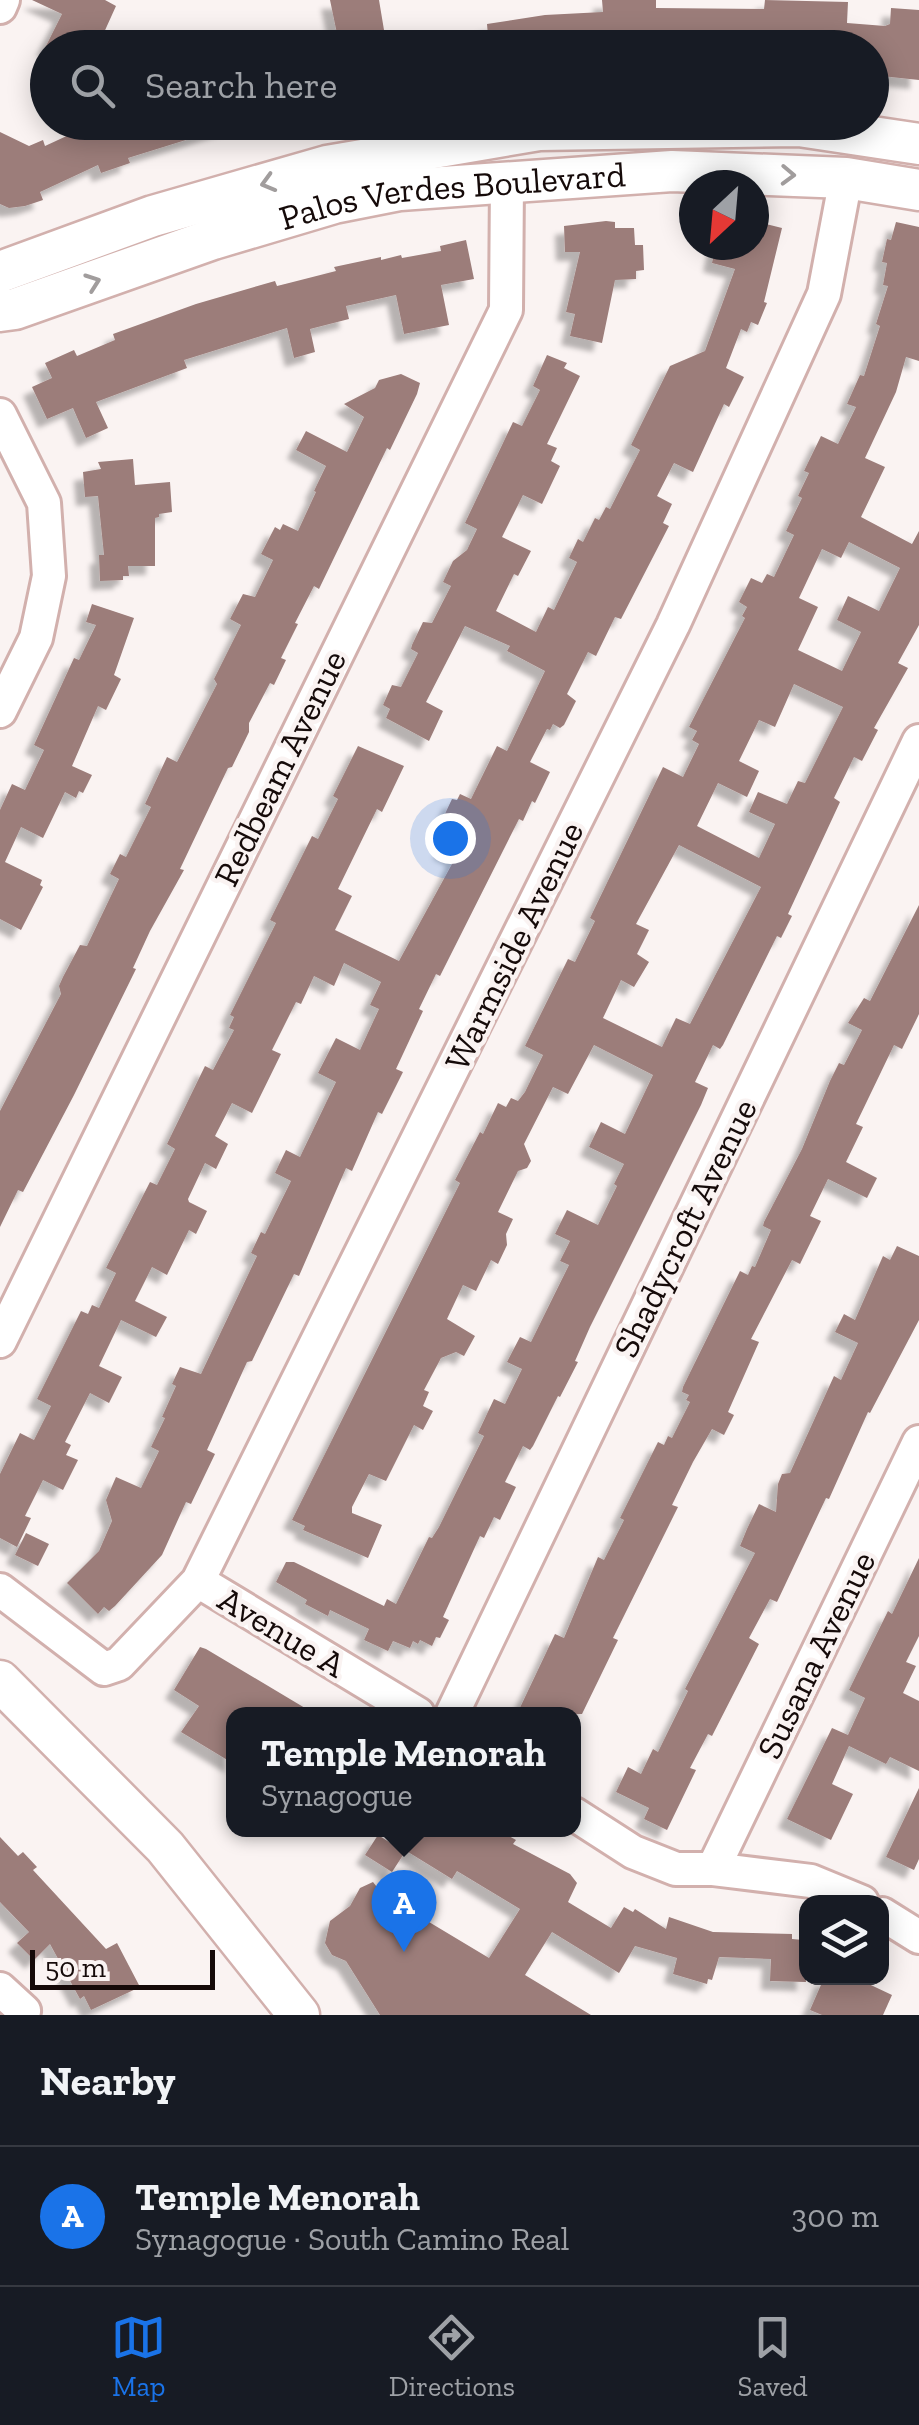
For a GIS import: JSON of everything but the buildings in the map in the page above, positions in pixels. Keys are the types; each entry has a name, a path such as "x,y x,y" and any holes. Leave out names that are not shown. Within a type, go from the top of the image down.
{"main road":[{"name":"Palos Verdes Boulevard","path":"0,272 153,216 330,184 500,140"},
{"path":"671,140 672,171"},
{"name":"Palos Verdes Boulevard","path":"889,140 919,144"},
{"name":"Palos Verdes Boulevard","path":"0,311 214,239 330,184 400,190 672,171 846,178 919,190"},
{"path":"0,1681 165,1847 299,2015"}],"street":[{"path":"0,7 4,0"},
{"name":"Warmside Avenue","path":"0,1590 104,1669 119,1664 198,1581 674,625 824,294 846,178"},
{"name":"Redbeam Avenue","path":"0,1341 506,310 507,182"},
{"path":"0,415 44,502 49,576 36,638 0,711"},
{"name":"Shadycroft Avenue","path":"455,1707 919,741"},
{"name":"Susana Avenue","path":"713,1869 919,1442"},
{"name":"Avenue A","path":"198,1581 406,1707"},
{"path":"581,1819 633,1852 676,1869 713,1869 811,1881 845,1895"},
{"path":"889,1918 919,1937"}],"place":[{"name":"Temple Menorah","path":"404,1952"}]}
